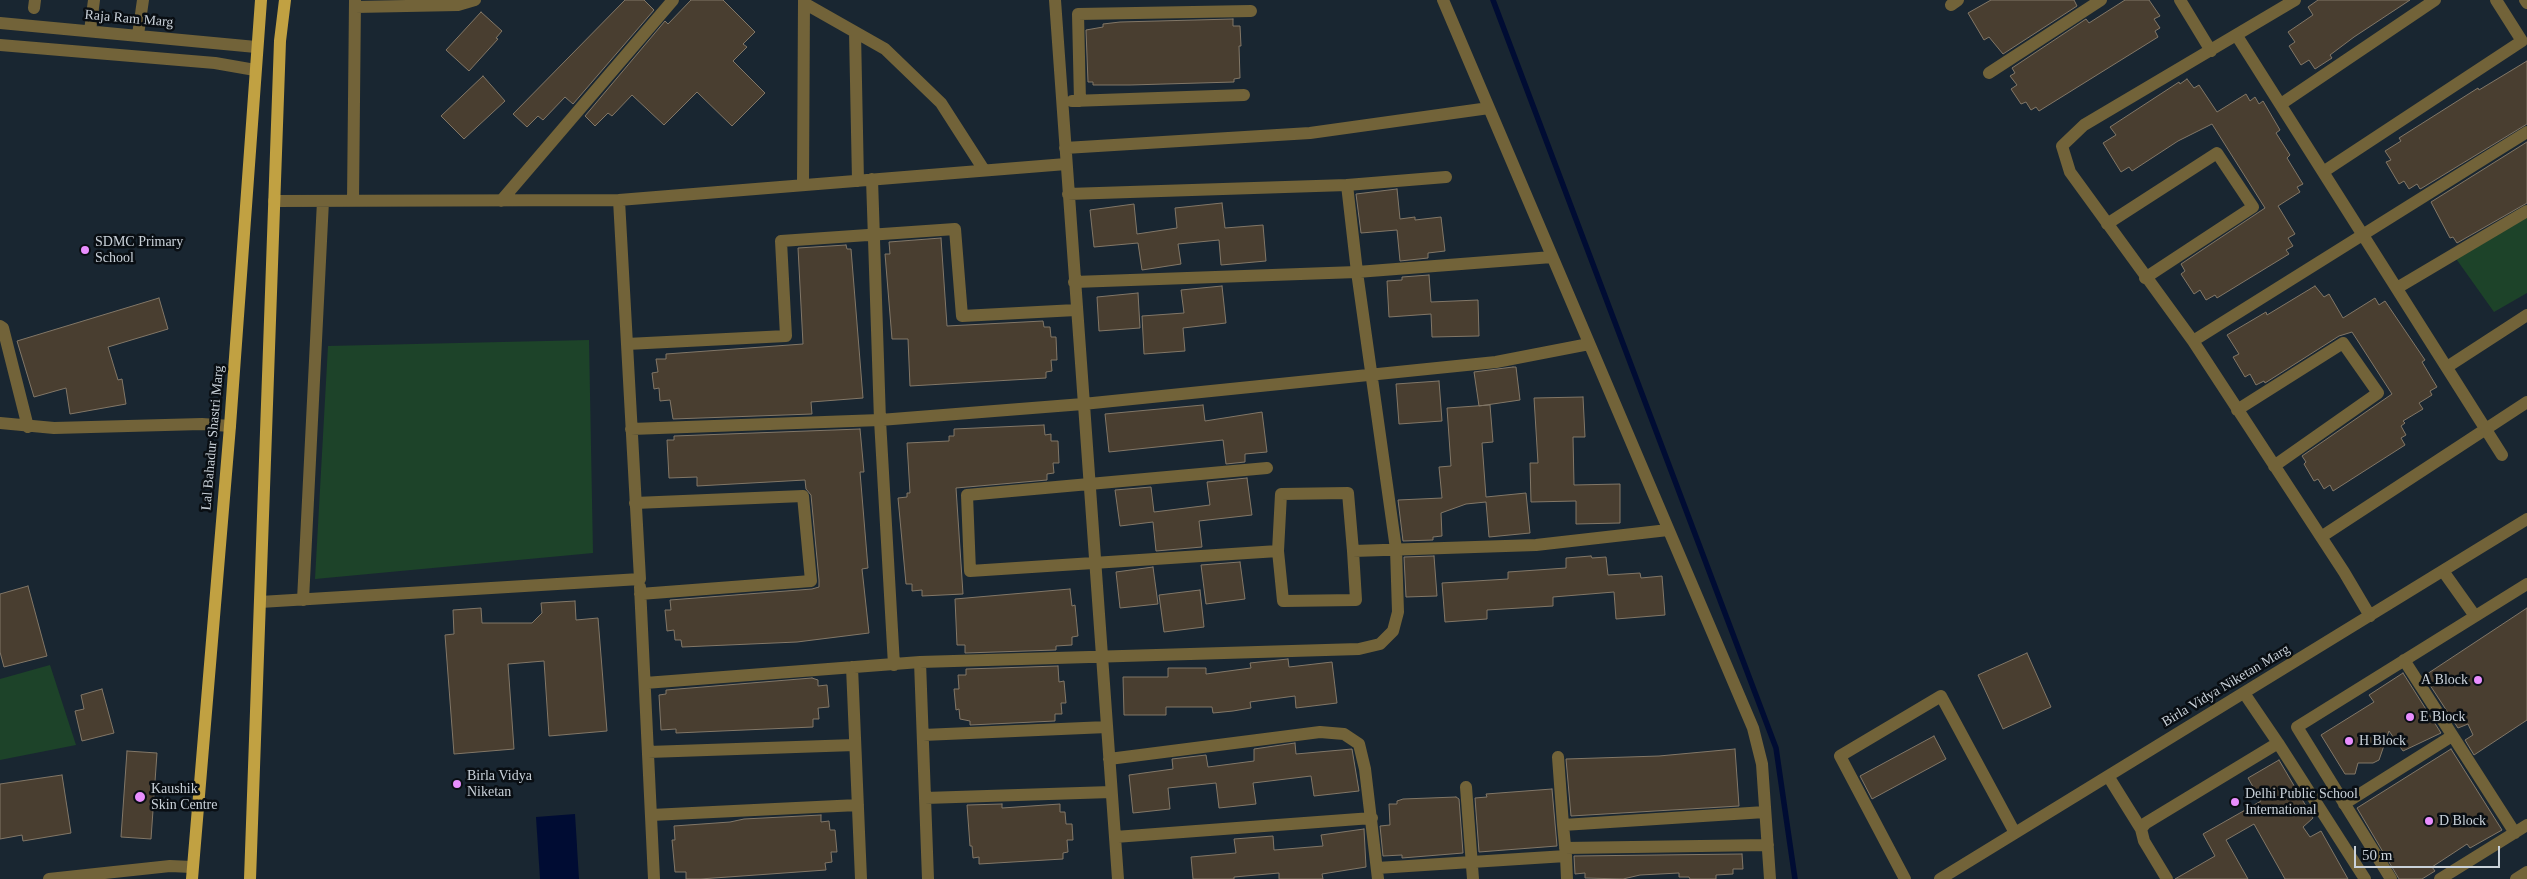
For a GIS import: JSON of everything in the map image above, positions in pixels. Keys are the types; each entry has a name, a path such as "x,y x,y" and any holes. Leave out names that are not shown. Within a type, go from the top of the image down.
{"main road":[{"name":"Lal Bahadur Shastri Marg","path":"192,873 230,426 256,47 261,0"},
{"path":"250,879 280,41 285,0"}],"street":[{"path":"90,31 94,0"},
{"path":"138,35 143,0"},
{"path":"353,201 355,4 458,5 475,0"},
{"path":"501,200 673,0"},
{"path":"1046,0 1056,5 1064,148 1118,879"},
{"path":"1443,0 1753,728 1762,764 1770,879"},
{"path":"1989,73 2102,0"},
{"path":"2180,0 2211,51"},
{"path":"2295,0 2084,125 2062,146 2070,172 2145,278 2193,341 2370,616"},
{"path":"2281,104 2435,0"},
{"path":"2323,172 2522,41 2496,0"},
{"path":"804,2 884,49 941,102 984,170"},
{"path":"803,185 804,2"},
{"path":"1080,100 1078,14 1251,11"},
{"name":"Raja Ram Marg","path":"0,23 256,47"},
{"path":"855,32 858,181"},
{"path":"2237,36 2502,455"},
{"path":"0,45 214,63 255,70"},
{"path":"1062,101 1244,95"},
{"path":"1064,148 1310,133 1489,108"},
{"path":"2193,341 2527,132"},
{"path":"2107,224 2217,153 2252,207 2145,278"},
{"path":"274,201 619,200 1066,164"},
{"path":"1068,194 1347,185 1446,177"},
{"path":"872,179 880,420 894,665"},
{"path":"645,683 920,662 1359,649 1380,644 1393,631 1398,612 1396,550 1356,272 1347,185"},
{"path":"619,200 654,879"},
{"path":"303,600 323,201"},
{"path":"2397,288 2527,211"},
{"path":"627,344 786,336 781,241 956,229 962,316 1076,310"},
{"path":"1074,282 1356,272 1552,257"},
{"path":"2447,366 2527,315"},
{"path":"0,326 3,328 28,427"},
{"path":"2237,410 2343,343 2378,393 2274,466"},
{"path":"632,429 880,420 1083,404 1496,362 1589,344"},
{"path":"2321,538 2527,402"},
{"path":"0,423 28,427 202,424 230,426"},
{"path":"1267,468 967,494 970,571 1278,551"},
{"path":"1348,493 1356,600 1283,601 1278,551 1281,494 1348,493"},
{"path":"635,503 803,496 811,581 640,594"},
{"name":"Birla Vidya Niketan Marg","path":"1940,879 2527,519"},
{"path":"1353,551 1536,545 1668,530"},
{"path":"2443,571 2475,616"},
{"path":"260,602 640,579"},
{"path":"2391,879 2297,727 2527,584"},
{"path":"2404,660 2515,833"},
{"path":"920,662 928,879"},
{"path":"852,667 861,879"},
{"path":"2244,693 2365,879"},
{"path":"1906,879 1840,756 1941,696 2016,833"},
{"path":"922,735 1107,727"},
{"path":"1109,759 1320,732 1344,734 1359,744 1372,818 1378,873 1566,852 1768,845"},
{"path":"2344,804 2452,736"},
{"path":"2141,829 2146,823 2278,743"},
{"path":"648,752 855,745"},
{"path":"1558,757 1567,879"},
{"path":"2108,776 2141,829 2144,841 2167,879"},
{"path":"1466,787 1473,879"},
{"path":"925,798 1111,792"},
{"path":"651,814 858,805"},
{"path":"1563,825 1765,812"},
{"path":"1115,837 1372,818"},
{"path":"2440,879 2527,825"},
{"path":"49,879 170,866 192,873"},
{"path":"2516,879 2527,872"}],"green space":[{"path":"2527,205 2527,293 2494,312 2452,253"},
{"path":"589,340 593,553 315,579 328,346"},
{"path":"50,665 76,745 0,760 0,679"}],"water":[{"path":"575,814 579,879 540,879 536,817"}],"building":[{"path":"625,0 644,0 654,10 573,104 565,97 543,120 538,116 527,127 513,114"},
{"path":"691,0 723,0 755,32 743,44 747,47 733,61 765,93 732,126 697,92 664,125 632,95 612,116 608,113 595,126 585,116 665,21 668,24"},
{"path":"1991,0 2074,0 2077,6 2003,54 1989,37 1984,40 1968,13"},
{"path":"2125,0 2149,0 2160,16 2154,19 2160,28 2155,31 2158,37 2039,111 2036,107 2031,110 2026,102 2021,104 2011,89 2017,85 2010,76 2015,73 2012,68 2086,19 2089,23"},
{"path":"2318,0 2410,0 2354,37 2330,55 2332,58 2315,69 2309,60 2301,65 2289,46 2295,42 2288,32 2313,15 2308,7"},
{"path":"481,12 502,31 496,38 498,39 469,71 446,50"},
{"path":"1233,19 1233,26 1240,26 1241,46 1239,46 1240,78 1234,79 1234,82 1093,85 1093,82 1088,82 1086,30 1103,27 1103,24 1120,22"},
{"path":"2527,61 2527,124 2420,189 2417,184 2409,189 2404,181 2399,184 2386,162 2391,160 2385,151 2401,141 2399,138 2478,88 2479,90"},
{"path":"483,76 505,101 464,139 441,116"},
{"path":"2187,79 2194,88 2199,85 2217,112 2246,94 2250,101 2255,97 2259,104 2263,101 2280,130 2276,133 2290,155 2287,158 2303,184 2297,187 2300,192 2278,206 2295,234 2288,238 2293,246 2286,250 2289,254 2217,298 2215,295 2206,300 2200,290 2194,294 2181,274 2185,271 2181,264 2265,208 2212,124 2178,141 2132,171 2129,167 2121,172 2103,143 2116,135 2110,127 2179,82 2180,84"},
{"path":"2527,142 2527,203 2457,243 2453,237 2450,238 2431,202"},
{"path":"1397,189 1400,219 1415,217 1415,220 1441,217 1445,251 1428,253 1428,258 1400,261 1397,230 1361,233 1356,194"},
{"path":"1222,203 1225,228 1263,225 1266,261 1221,265 1219,240 1178,244 1181,264 1142,270 1138,243 1094,247 1090,210 1134,204 1137,234 1177,228 1175,208"},
{"path":"941,238 947,326 1043,321 1044,327 1050,327 1051,337 1056,337 1057,360 1051,360 1052,371 1046,372 1046,378 910,386 908,339 892,339 885,254 890,254 889,242"},
{"path":"846,245 847,249 851,249 863,398 811,402 812,414 673,419 670,400 660,401 659,388 654,389 652,373 658,372 656,359 666,359 666,354 803,344 798,248"},
{"path":"1429,275 1431,302 1478,300 1479,336 1432,337 1431,314 1389,317 1387,281 1402,280 1402,277"},
{"path":"1222,286 1226,323 1183,328 1185,351 1144,354 1142,316 1184,313 1181,290"},
{"path":"2315,286 2324,297 2329,294 2343,318 2375,298 2379,305 2385,301 2425,360 2422,362 2437,387 2430,391 2432,395 2419,403 2423,409 2403,421 2405,423 2401,426 2406,435 2401,438 2405,445 2333,491 2330,485 2324,489 2318,479 2314,481 2304,464 2306,462 2302,456 2392,394 2352,332 2339,336 2265,383 2264,381 2256,385 2250,374 2245,377 2233,357 2239,354 2227,335 2266,312 2267,315"},
{"path":"1138,293 1140,328 1099,331 1097,297"},
{"name":"SDMC Primary School","path":"159,298 168,329 108,347 118,380 122,379 126,404 70,414 66,388 34,397 17,341"},
{"path":"1516,367 1520,400 1479,406 1474,372"},
{"path":"1439,381 1442,421 1399,424 1396,384"},
{"path":"1583,397 1585,437 1573,437 1574,485 1620,484 1620,523 1576,524 1576,501 1531,502 1530,463 1538,463 1534,398"},
{"path":"1203,405 1205,421 1262,412 1267,452 1245,454 1245,462 1226,464 1223,440 1109,452 1105,414"},
{"path":"1490,405 1493,442 1482,443 1486,497 1526,493 1530,533 1489,537 1486,502 1466,504 1441,513 1442,536 1433,537 1433,540 1403,541 1398,500 1442,498 1439,467 1451,466 1447,408"},
{"path":"1044,425 1045,435 1051,434 1051,441 1058,441 1059,463 1053,463 1054,473 1047,474 1047,480 956,488 963,594 922,596 922,590 912,591 912,584 906,584 898,498 907,497 907,493 910,493 907,443 949,441 949,436 954,436 954,429"},
{"path":"860,429 864,472 860,472 868,568 862,569 869,633 797,642 682,647 681,640 675,640 674,630 667,631 665,610 671,610 670,600 812,589 819,587 819,580 811,495 806,489 805,480 697,486 697,477 669,478 667,440 674,440 674,436"},
{"path":"1247,478 1252,515 1199,521 1202,547 1156,551 1153,522 1120,526 1115,490 1151,487 1154,512 1210,505 1207,482"},
{"path":"1434,556 1437,596 1406,597 1404,557"},
{"path":"1591,556 1592,558 1606,557 1608,575 1640,573 1641,578 1662,576 1665,615 1616,619 1614,592 1553,597 1553,606 1487,610 1487,619 1445,622 1442,583 1508,579 1508,572 1566,568 1566,558"},
{"path":"1240,562 1245,599 1206,604 1201,565"},
{"path":"1153,567 1158,604 1120,608 1116,572"},
{"path":"28,586 47,656 4,667 0,652 0,594"},
{"path":"1070,589 1072,606 1075,605 1078,636 1072,637 1072,645 1056,646 1056,650 965,653 965,645 957,645 955,599"},
{"path":"1200,590 1204,627 1164,632 1159,595"},
{"path":"575,601 576,620 598,618 607,731 549,736 544,661 508,664 514,749 454,754 445,635 454,634 453,610 481,608 482,623 532,623 542,613 541,603"},
{"name":"A Block","path":"2527,608 2527,720 2474,755 2465,740 2473,735 2468,724 2458,728 2424,676"},
{"path":"2027,653 2051,707 2003,729 1978,675"},
{"path":"1288,659 1289,667 1332,662 1337,703 1296,708 1295,696 1250,702 1251,708 1233,711 1213,713 1212,707 1166,707 1166,715 1124,715 1123,677 1168,677 1168,668 1206,668 1206,674 1251,668 1250,663"},
{"path":"1058,666 1059,682 1064,681 1066,703 1061,703 1062,714 1055,714 1055,721 970,725 970,721 960,719 959,709 956,710 954,689 959,689 958,675 966,675 966,669"},
{"path":"2403,673 2441,733 2403,751 2389,731 2379,760 2373,763 2358,763 2355,774 2345,774 2321,735 2374,702 2369,695"},
{"path":"812,678 818,680 818,686 827,685 829,707 818,708 819,719 813,719 813,727 676,733 676,729 661,730 659,695 666,694 666,690"},
{"path":"102,689 114,733 82,741 75,711 84,709 81,695"},
{"path":"1934,736 1946,759 1872,799 1860,776"},
{"path":"1295,743 1296,754 1352,749 1359,791 1314,796 1311,776 1253,783 1256,804 1219,808 1216,783 1168,788 1170,809 1133,813 1129,775 1173,769 1172,759 1206,755 1208,767 1254,761 1254,749"},
{"path":"1735,749 1739,806 1571,816 1566,759 1659,756"},
{"name":"D Block","path":"2451,749 2502,830 2470,848 2467,844 2432,867 2435,871 2422,879 2399,879 2357,808"},
{"path":"127,751 157,753 151,839 121,837"},
{"path":"2279,760 2313,818 2303,827 2310,837 2321,831 2348,879 2285,879 2254,824 2226,840 2248,879 2175,879 2215,856 2203,834 2261,801 2248,778"},
{"path":"62,775 71,833 23,841 22,835 0,839 0,784"},
{"path":"1552,789 1557,846 1479,852 1475,798 1487,797 1486,794"},
{"path":"1456,797 1459,799 1463,853 1402,858 1402,855 1383,856 1380,826 1390,825 1389,804 1397,804 1397,801 1403,799"},
{"path":"1002,804 1002,808 1060,804 1060,812 1065,812 1066,824 1072,824 1073,840 1067,840 1068,852 1063,853 1063,859 979,864 979,857 973,858 972,846 970,846 967,805"},
{"path":"821,815 821,822 829,821 830,830 835,830 837,852 831,852 832,862 825,863 826,870 700,879 686,879 686,872 675,872 672,840 675,840 674,826 730,822 744,819"},
{"path":"1364,829 1366,867 1322,874 1323,879 1279,879 1279,873 1234,877 1234,879 1193,879 1191,857 1236,853 1234,839 1273,836 1274,850 1323,846 1321,835"},
{"path":"1742,854 1743,869 1733,869 1733,874 1716,875 1716,879 1690,879 1689,877 1679,877 1679,873 1640,875 1623,879 1585,878 1585,873 1575,874 1574,856"}],"waterway":[{"path":"1493,0 1776,748 1795,879"}],"place":[{"name":"SDMC Primary School","path":"85,250"},
{"name":"A Block","path":"2478,680"},
{"name":"E Block","path":"2410,717"},
{"name":"H Block","path":"2349,741"},
{"name":"Birla Vidya Niketan","path":"457,784"},
{"name":"Kaushik Skin Centre","path":"140,797"},
{"name":"Delhi Public School International","path":"2235,802"},
{"name":"D Block","path":"2429,821"}]}
